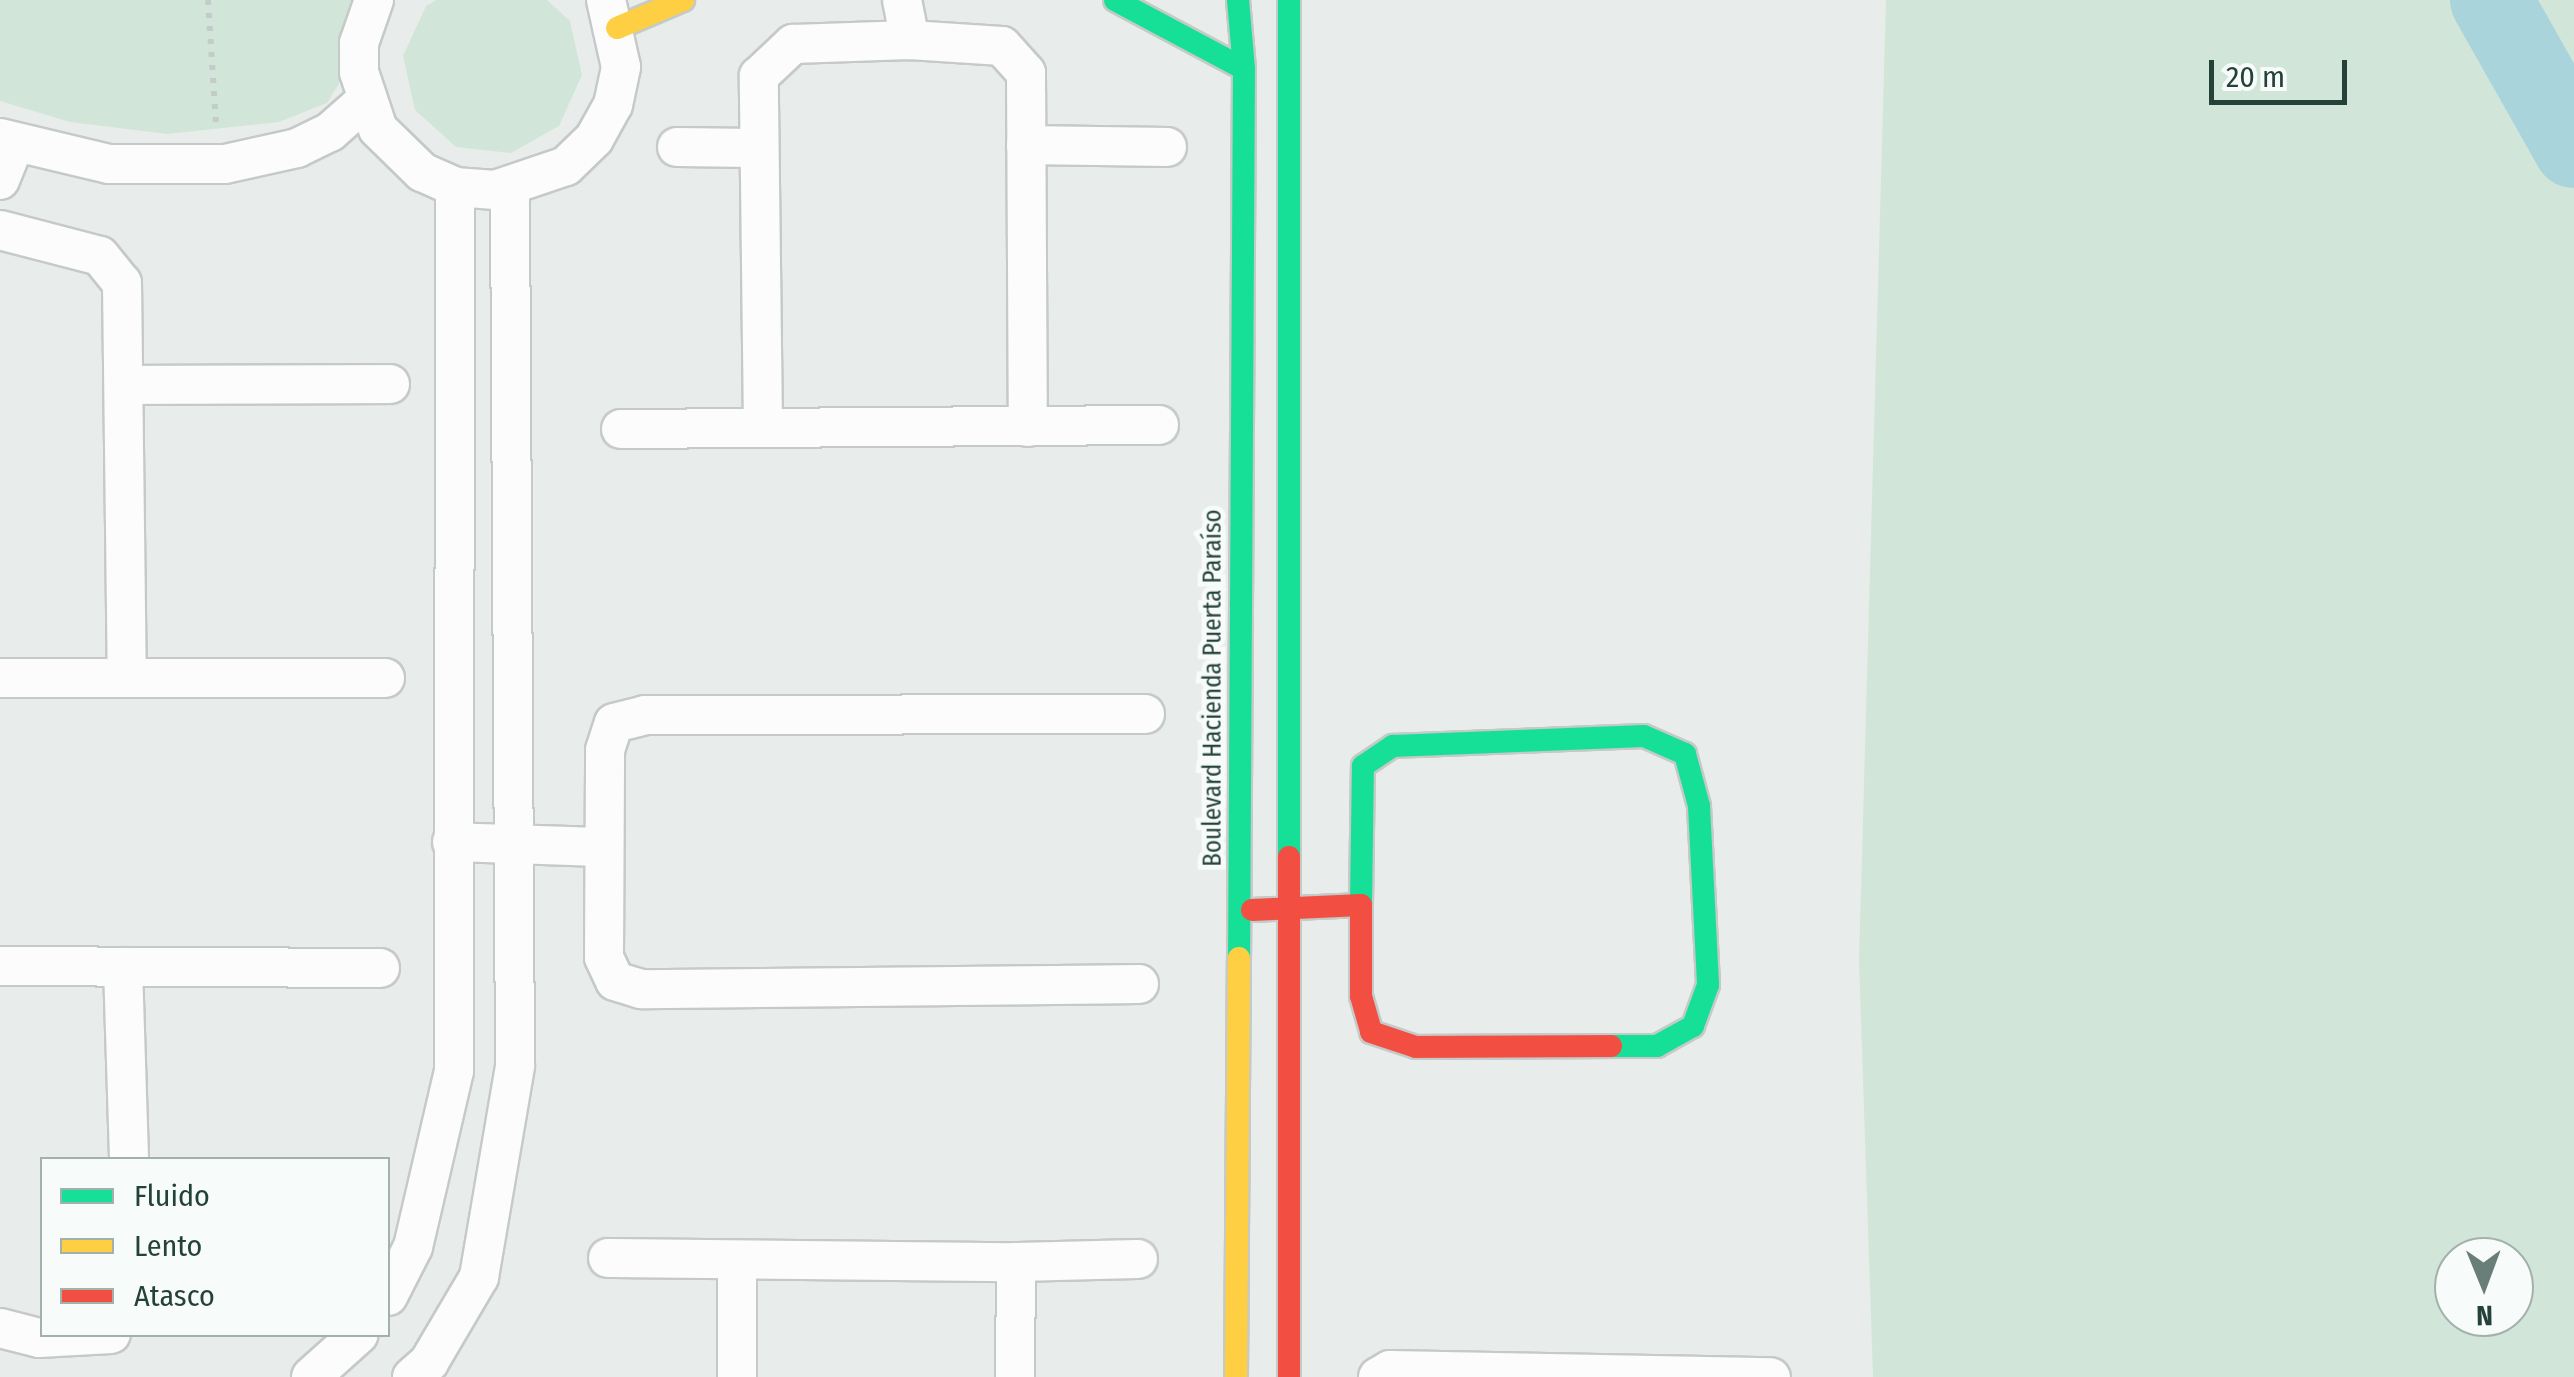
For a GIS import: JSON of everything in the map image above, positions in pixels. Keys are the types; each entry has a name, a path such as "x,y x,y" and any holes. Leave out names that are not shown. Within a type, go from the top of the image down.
{"street":[{"path":"374,0 359,43 364,101 397,153 455,187 510,188 566,166 594,139 613,105 621,67 612,14 682,0"},
{"path":"902,0 910,40"},
{"path":"1116,0 1244,69"},
{"name":"Boulevard Hacienda Puerta Paraíso","path":"1236,1377 1244,69 1238,0"},
{"path":"1289,0 1286,908 1289,1377"},
{"path":"763,427 754,94 780,51 793,44 910,40 989,43 1014,53 1026,73 1028,427"},
{"path":"0,180 8,140 109,164 225,164 296,148 330,132 364,101"},
{"path":"1026,145 1166,147"},
{"path":"677,148 756,148"},
{"path":"390,1292 414,1247 454,1071 455,187"},
{"path":"412,1377 429,1362 479,1277 515,1066 510,188"},
{"path":"0,230 114,265 122,284 127,678"},
{"path":"126,385 390,384"},
{"path":"622,428 1159,425"},
{"path":"0,678 386,678"},
{"path":"1138,984 641,989 615,981 604,958 605,750 614,723 645,715 1145,714"},
{"path":"1644,736 1684,754 1699,806 1708,985 1693,1026 1657,1046 1416,1047 1371,1032 1361,996 1361,904 1363,766 1394,746 1644,736"},
{"path":"452,842 603,847"},
{"path":"1238,910 1361,904"},
{"path":"0,966 380,968"},
{"path":"124,967 129,1157"},
{"path":"608,1258 1016,1262 1138,1259"},
{"path":"736,1260 737,1377"},
{"path":"1015,1377 1016,1262"},
{"path":"0,1328 39,1338 57,1337"},
{"path":"311,1377 355,1337"},
{"path":"1378,1377 1390,1370 1771,1377"}],"path":[{"path":"200,125 218,124 208,0"}],"green space":[{"path":"0,0 357,0 340,82 327,103 279,122 167,134 70,122 0,101"},
{"path":"436,0 547,0 570,21 582,75 559,126 511,153 456,147 415,110 403,56 426,6"},
{"path":"1886,0 2574,0 2574,1377 1873,1377 1859,961"}],"waterway":[{"path":"2491,0 2574,147"}],"traffic: fast":[{"path":"1115,0 1244,69"},
{"path":"1238,0 1244,69 1239,958"},
{"path":"1289,0 1289,857"},
{"path":"1361,905 1363,766 1393,746 1644,736 1685,754 1699,806 1708,985 1693,1026 1657,1046 1611,1046"}],"traffic: slow":[{"path":"617,28 683,0"},
{"path":"1236,1377 1239,958"}],"traffic: jam":[{"path":"1289,857 1289,1377"},
{"path":"1252,910 1361,905 1361,996 1371,1032 1416,1047 1611,1046"}]}
